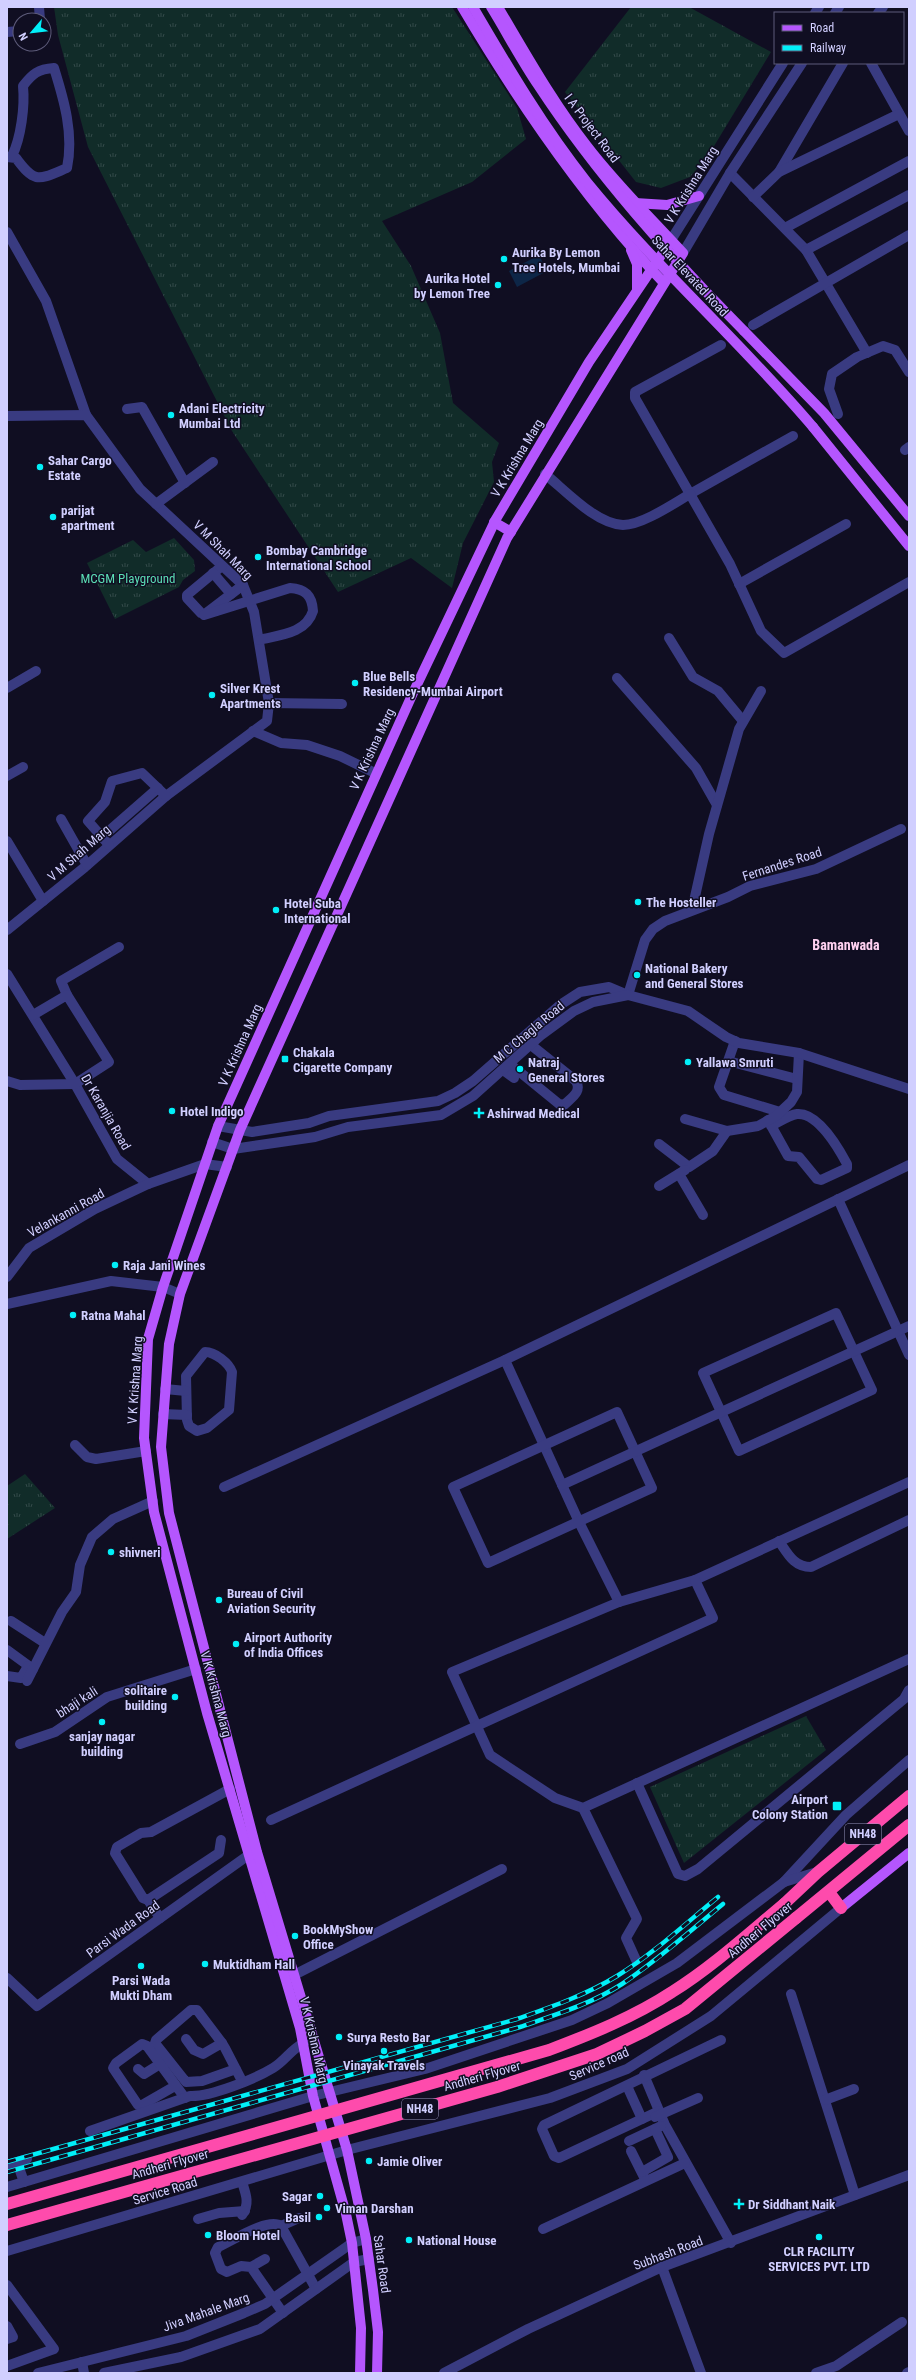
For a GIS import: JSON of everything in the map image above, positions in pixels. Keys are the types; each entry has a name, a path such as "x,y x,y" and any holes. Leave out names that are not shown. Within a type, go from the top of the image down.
{"highway":[{"name":"NH48","path":"818,1872 909,1796"},
{"name":"NH48","path":"829,1892 909,1824"},
{"name":"Andheri Flyover","path":"7,2204 549,2050 589,2035 635,2013 673,1992 784,1904 818,1872"},
{"name":"Andheri Flyover","path":"7,2225 497,2087 597,2054 645,2031 685,2009 829,1892"},
{"path":"829,1892 841,1908"}],"main road":[{"path":"462,7 497,66 538,127 629,243 663,282"},
{"name":"Sahar Elevated Road","path":"473,7 523,91 587,182 682,288 810,424 909,546"},
{"name":"Sahar Elevated Road","path":"491,7 537,85 600,172 689,276 824,413 909,516"},
{"name":"I A Project Road","path":"498,7 546,89 586,146 635,203 683,252"},
{"path":"635,203 667,206 700,196"},
{"name":"V K Krishna Marg","path":"330,2091 294,1975 230,1789 196,1669 153,1501 144,1438 148,1339 218,1126 375,773 494,522 588,362 671,240"},
{"path":"629,243 637,264 637,289"},
{"name":"V K Krishna Marg","path":"331,2155 313,2096 304,2043 260,1897 253,1853 169,1513 161,1447 169,1344 180,1294 240,1130 510,532 663,282 683,252"},
{"path":"494,522 510,532"},
{"path":"841,1908 909,1853"},
{"name":"Sahar Road","path":"330,2091 347,2150 366,2239 378,2332 377,2373"},
{"name":"Sahar Road","path":"331,2155 352,2243 361,2328 360,2373"}],"street":[{"name":"V K Krishna Marg","path":"671,240 782,64"},
{"name":"V K Krishna Marg","path":"683,252 730,174 801,64"},
{"path":"754,197 779,172 842,64"},
{"path":"872,64 909,131"},
{"path":"44,68 54,68 66,104 70,154 67,168 37,178 28,175 16,158 9,156 20,132 22,111 25,102 23,86 33,73 44,68"},
{"path":"779,172 899,114"},
{"path":"785,228 909,161"},
{"path":"730,174 806,250 826,281 867,353"},
{"path":"806,250 909,194"},
{"name":"V M Shah Marg","path":"7,232 46,301 86,415 140,489 243,585 251,601 269,703 267,721 166,796 136,822 106,841 87,865 7,930"},
{"path":"753,325 826,281 909,235"},
{"path":"721,345 635,392 635,398 740,584 761,631 784,653 909,582"},
{"path":"838,414 829,389 832,374 867,353 883,346 895,350 909,369"},
{"path":"127,410 142,407 185,483"},
{"path":"7,416 86,415"},
{"path":"545,474 600,520 624,525 646,518 792,436"},
{"path":"156,504 213,462"},
{"path":"740,584 846,524"},
{"path":"222,566 187,595 187,598 201,613 206,614 243,585"},
{"path":"213,573 231,594"},
{"path":"204,615 292,588 306,592 312,606 312,614 300,629 259,640"},
{"path":"669,638 693,677 718,691 743,721"},
{"path":"7,688 36,671"},
{"path":"617,678 696,768 717,805"},
{"path":"692,910 717,805 739,729 761,691"},
{"path":"269,703 342,704"},
{"path":"253,731 281,743 307,745 340,756 375,773"},
{"path":"7,776 23,767"},
{"path":"158,788 128,814 106,841 88,821 105,803 112,781 142,773 158,788 166,796"},
{"path":"128,814 136,822"},
{"path":"61,819 87,865"},
{"name":"Fernandes Road","path":"628,996 645,940 653,929 665,921 728,897 750,886 816,869 901,829"},
{"path":"7,841 43,902"},
{"path":"7,1082 20,1085 75,1084 109,1062 67,995 61,981 119,947"},
{"name":"Dr Karanjia Road","path":"7,974 75,1084 117,1160 148,1184"},
{"path":"33,1015 67,995"},
{"name":"M C Chagla Road","path":"212,1142 233,1149 314,1137 348,1128 422,1118 453,1109 473,1096 507,1067 531,1045 537,1033 584,1005 628,996 688,1012 735,1041 752,1047 799,1053 909,1089"},
{"path":"218,1126 252,1132 309,1123 343,1114 419,1105 438,1101 473,1081 514,1046 537,1033"},
{"path":"735,1041 719,1087 721,1091 724,1095 780,1112"},
{"path":"507,1067 559,1104 564,1105 578,1092 579,1087 576,1081 531,1045"},
{"path":"514,1046 521,1054"},
{"path":"770,1123 791,1102 797,1092 799,1053"},
{"path":"728,1060 797,1079"},
{"path":"507,1067 514,1078"},
{"path":"449,1096 453,1109"},
{"path":"419,1105 422,1118"},
{"path":"685,1119 727,1131 758,1126 796,1114 812,1119 833,1139 847,1164 847,1168 821,1180 817,1179 799,1157 788,1156 770,1123"},
{"path":"659,1186 713,1151 727,1131"},
{"path":"659,1144 689,1167"},
{"path":"148,1184 205,1164 227,1167"},
{"path":"224,1487 505,1360 909,1165"},
{"path":"679,1174 702,1215"},
{"name":"Velankanni Road","path":"7,1277 29,1248 95,1209 148,1184"},
{"path":"838,1200 909,1355"},
{"path":"7,1304 111,1281 164,1287 180,1294"},
{"path":"836,1312 854,1352 872,1390 739,1451 703,1373 836,1312"},
{"path":"562,1485 909,1326"},
{"path":"205,1352 228,1364 232,1372 227,1413 207,1428 197,1431 189,1426 186,1391 187,1373 205,1352"},
{"path":"505,1360 579,1522 619,1602"},
{"path":"165,1389 186,1391"},
{"path":"617,1412 652,1488 488,1563 453,1487 544,1446 617,1412"},
{"path":"163,1414 187,1415"},
{"path":"75,1446 87,1457 96,1459 146,1451"},
{"path":"636,1960 626,1938 637,1919 583,1808 555,1798 490,1755 452,1672 619,1602 695,1580 909,1482"},
{"path":"7,1676 20,1678 29,1673 62,1612 76,1592 80,1565 92,1537 113,1519 153,1501"},
{"path":"780,1541 794,1562 804,1567 811,1567 909,1520"},
{"path":"271,1820 713,1618 695,1580"},
{"path":"11,1621 45,1643"},
{"path":"7,1650 29,1673"},
{"path":"583,1808 909,1658"},
{"name":"bhaji kali","path":"20,1744 55,1732 106,1697 196,1669"},
{"path":"637,1783 678,1874 685,1876 704,1864 904,1699 909,1690"},
{"path":"8,2184 24,2182 330,2091 425,2069 572,2020 608,2003 677,1963 784,1882 846,1815 909,1760"},
{"path":"160,1918 148,1900 143,1898 115,1853 117,1847 141,1833 151,1832 230,1789"},
{"path":"148,1900 219,1852 221,1849 221,1840"},
{"name":"Parsi Wada Road","path":"7,1978 37,2006 253,1853"},
{"path":"294,1975 502,1869"},
{"path":"784,1882 818,1872"},
{"name":"Service road","path":"331,2155 550,2098 627,2068 711,2016 841,1908"},
{"path":"791,1994 856,2195"},
{"path":"236,2069 202,2081 189,2083 155,2043 191,2010 197,2010 222,2043 236,2069 242,2081"},
{"path":"186,2039 194,2050 203,2054 222,2043"},
{"path":"698,2098 642,2119 558,2158 554,2156 542,2130 542,2126 721,2040"},
{"path":"90,2131 185,2098 204,2097 273,2068 292,2049 304,2043"},
{"path":"176,2086 142,2105 138,2105 113,2068 116,2063 142,2044 147,2046 185,2098"},
{"path":"138,2069 144,2074 160,2064"},
{"path":"644,2076 664,2124 731,2243"},
{"path":"627,2086 642,2119"},
{"path":"825,2100 854,2089"},
{"path":"553,2163 660,2113"},
{"path":"647,2175 630,2146 664,2124"},
{"path":"543,2229 647,2175 668,2157 655,2129"},
{"path":"666,2152 676,2146"},
{"name":"Service Road","path":"7,2251 331,2155"},
{"path":"7,2165 22,2160 24,2182"},
{"path":"662,2162 668,2171"},
{"path":"647,2175 668,2171 685,2163"},
{"name":"Subhash Road","path":"444,2373 528,2329 662,2267 731,2243 909,2175"},
{"path":"198,2219 219,2213 243,2214 247,2197 242,2182"},
{"path":"265,2260 251,2267 241,2266 227,2272 221,2269 215,2253 218,2247 264,2225 277,2224 281,2226 299,2218"},
{"path":"281,2226 316,2289"},
{"name":"Jiva Mahale Marg","path":"38,2373 186,2336 265,2304 306,2273 352,2243 366,2239"},
{"path":"104,2373 181,2357 260,2329 354,2262 369,2259"},
{"path":"251,2267 274,2297 282,2313"},
{"path":"662,2267 701,2373"},
{"path":"7,2285 54,2349 7,2366"},
{"path":"816,2373 838,2369 902,2322"},
{"path":"7,2326 13,2336 7,2339"},
{"path":"211,2326 218,2344"},
{"path":"120,2352 125,2368"},
{"path":"82,2362 84,2373"}],"green space":[{"path":"54,7 452,7 517,108 526,139 472,182 382,221 411,266 440,333 453,403 499,443 492,462 494,482 463,543 452,588 411,558 338,592 232,431 88,147 58,35"},
{"path":"631,7 689,7 771,52 708,156 690,177 661,188 636,182 565,92"},
{"name":"MCGM Playground","path":"174,538 194,560 195,571 183,580 179,587 115,619 87,563 133,540 146,552"},
{"path":"25,1474 55,1508 7,1539 7,1486"},
{"path":"806,1716 826,1750 684,1863 650,1787"}],"water":[{"path":"539,255 547,271 517,287 509,271"}],"railway":[{"path":"7,2162 517,2019 555,2005 581,1995 617,1976 656,1948 718,1897"},
{"path":"7,2172 520,2027 559,2013 585,2003 622,1984 661,1955 723,1904"}],"place":[{"name":"Aurika By Lemon Tree Hotels, Mumbai","path":"504,259"},
{"name":"Aurika Hotel by Lemon Tree","path":"498,285"},
{"name":"Adani Electricity Mumbai Ltd","path":"171,415"},
{"name":"Sahar Cargo Estate","path":"40,467"},
{"name":"parijat apartment","path":"53,517"},
{"name":"Bombay Cambridge International School","path":"258,557"},
{"name":"Blue Bells Residency-Mumbai Airport","path":"355,683"},
{"name":"Silver Krest Apartments","path":"212,695"},
{"name":"The Hosteller","path":"638,902"},
{"name":"Hotel Suba International","path":"276,910"},
{"name":"National Bakery and General Stores","path":"637,975"},
{"name":"Chakala Cigarette Company","path":"285,1059"},
{"name":"Yallawa Smruti","path":"688,1062"},
{"name":"Natraj General Stores","path":"520,1069"},
{"name":"Hotel Indigo","path":"172,1111"},
{"name":"Ashirwad Medical","path":"479,1113"},
{"name":"Raja Jani Wines","path":"115,1265"},
{"name":"Ratna Mahal","path":"73,1315"},
{"name":"shivneri","path":"111,1552"},
{"name":"Bureau of Civil Aviation Security","path":"219,1600"},
{"name":"Airport Authority of India Offices","path":"236,1644"},
{"name":"solitaire building","path":"175,1697"},
{"name":"sanjay nagar building","path":"102,1722"},
{"name":"Airport Colony Station","path":"837,1806"},
{"name":"BookMyShow Office","path":"295,1936"},
{"name":"Muktidham Hall","path":"205,1964"},
{"name":"Parsi Wada Mukti Dham","path":"141,1966"},
{"name":"Surya Resto Bar","path":"339,2037"},
{"name":"Vinayak Travels","path":"384,2051"},
{"name":"Jamie Oliver","path":"369,2161"},
{"name":"Sagar","path":"320,2196"},
{"name":"Dr Siddhant Naik","path":"739,2204"},
{"name":"Viman Darshan","path":"327,2208"},
{"name":"Basil","path":"319,2217"},
{"name":"Bloom Hotel","path":"208,2235"},
{"name":"CLR FACILITY SERVICES PVT. LTD","path":"819,2237"},
{"name":"National House","path":"409,2240"}],"district":[{"name":"Bamanwada","path":"846,945"}]}
